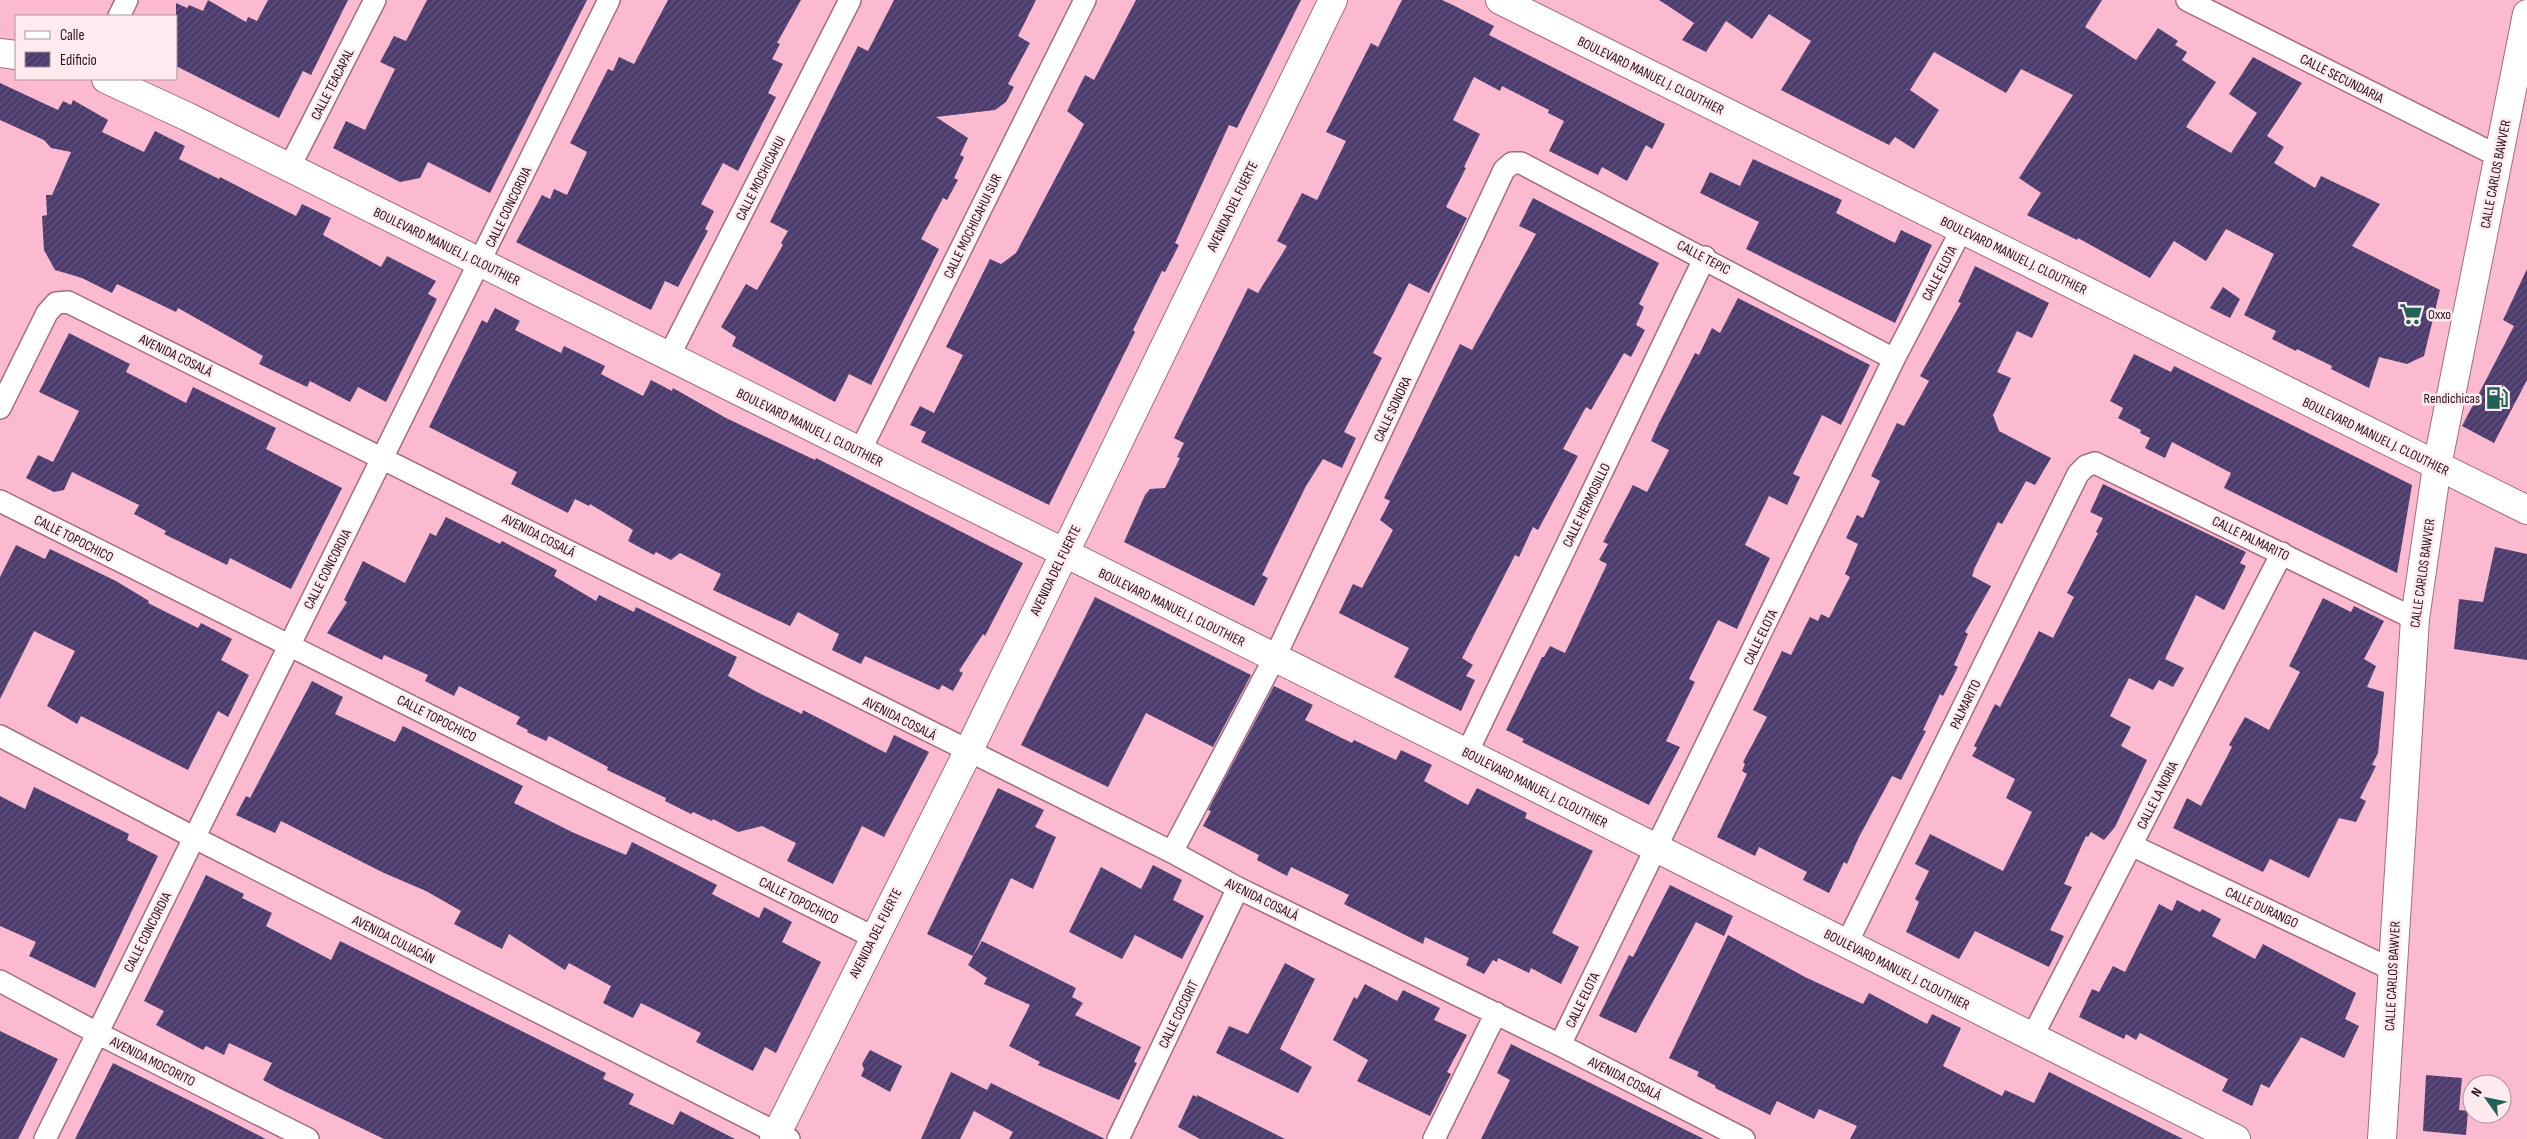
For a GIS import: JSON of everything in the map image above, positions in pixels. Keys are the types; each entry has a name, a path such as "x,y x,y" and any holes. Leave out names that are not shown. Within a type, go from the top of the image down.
{"main road":[{"name":"AVENIDA DEL FUERTE","path":"780,1137 873,938 968,752 1333,0"},
{"name":"BOULEVARD MANUEL J. CLOUTHIER","path":"1500,0 2527,510"},
{"name":"CALLE CARLOS BAWVER","path":"2382,1139 2415,619 2437,466 2527,14"},
{"path":"0,53 15,55"},
{"name":"BOULEVARD MANUEL J. CLOUTHIER","path":"108,80 1275,657 2236,1139"}],"street":[{"path":"120,15 127,0"},
{"name":"CALLE TEACAPAL","path":"289,168 375,0"},
{"name":"CALLE CONCORDIA","path":"45,1139 288,646 481,263 609,0"},
{"name":"CALLE MOCHICAHUI","path":"669,356 850,0"},
{"name":"CALLE MOCHICAHUI SUR","path":"860,451 1084,0"},
{"name":"CALLE SECUNDARIA","path":"2187,0 2498,156"},
{"name":"CALLE TEPIC","path":"1512,163 1521,163 1705,257 1894,358"},
{"name":"CALLE SONORA","path":"1172,852 1275,657 1504,170 1512,163"},
{"name":"CALLE ELOTA","path":"1560,1045 1657,849 1894,358 1962,229"},
{"name":"CALLE HERMOSILLO","path":"1467,753 1705,257"},
{"name":"AVENIDA COSALÁ","path":"0,408 47,314 56,304 68,302 383,457 968,752 1172,852 1238,888 1560,1045 1744,1139"},
{"name":"CALLE PALMARITO","path":"2086,466 2095,462 2415,619"},
{"name":"PALMARITO","path":"1847,943 2078,474 2086,466"},
{"name":"CALLE TOPOCHICO","path":"0,501 288,646 415,707 873,938"},
{"name":"CALLE LA NORIA","path":"2032,1037 2282,553"},
{"name":"AVENIDA CULIACÁN","path":"0,736 195,838 780,1137"},
{"name":"CALLE DURANGO","path":"2131,845 2392,970"},
{"name":"CALLE COCORIT","path":"1118,1139 1238,888"},
{"name":"AVENIDA MOCORITO","path":"0,981 97,1033 308,1139"},
{"path":"1434,1139 1496,1014"}],"building":[{"path":"208,0 246,22 248,17 257,21 268,0 348,0 311,75 303,71 279,118 178,67 178,15 176,15 176,3 187,8 189,5 203,11"},
{"path":"427,0 587,0 490,193 428,162 420,178 400,182 333,148 346,121 365,130 395,69 380,62 394,36 406,41"},
{"path":"668,0 801,0 777,43 780,44 772,59 783,64 768,93 776,97 738,171 723,163 701,204 714,211 705,229 708,231 678,287 665,281 651,310 516,242 542,195 550,199 554,189 567,195 587,152 570,143 608,69 613,71 619,57 634,64"},
{"path":"894,0 1036,0 1018,36 1030,43 1008,84 1014,87 1006,102 995,110 936,117 968,138 960,155 964,157 954,178 958,180 947,200 943,198 921,239 939,249 871,385 849,374 835,402 732,346 736,337 721,327 746,284 757,290 783,245 781,243 788,231 770,222 858,46 868,51"},
{"path":"1136,0 1301,0 1237,128 1229,125 1175,243 1179,245 1165,272 1162,271 1133,330 1135,332 1049,505 921,442 926,432 910,425 920,406 934,413 963,355 946,347 990,259 1001,264 1016,253 1084,124 1067,111 1085,75 1094,80"},
{"path":"1402,0 1442,0 1455,6 1494,26 1489,35 1665,124 1652,149 1646,145 1627,181 1602,167 1598,175 1549,151 1564,121 1548,113 1549,110 1502,86 1500,91 1474,77 1453,120 1480,134 1464,167 1466,168 1446,207 1467,218 1429,293 1409,283 1373,353 1382,358 1344,432 1356,438 1342,468 1323,459 1306,486 1262,575 1268,578 1254,606 1124,542 1145,495 1150,489 1165,488 1180,458 1177,457 1184,443 1174,438 1248,288 1258,293 1287,246 1277,241 1302,193 1317,200 1346,141 1326,132 1371,43 1378,47"},
{"path":"1659,0 2102,0 2085,27 2136,60 2158,28 2178,41 2175,45 2187,52 2182,60 2216,82 2186,127 2231,153 2257,113 2229,94 2253,57 2302,83 2267,136 2284,147 2274,163 2315,188 2321,176 2380,204 2352,246 2440,290 2424,356 2407,364 2379,357 2369,388 2331,369 2332,366 2272,339 2276,331 2244,315 2274,254 2226,229 2206,261 2174,241 2150,278 2078,238 2077,240 2027,215 2041,193 2019,178 2073,95 2021,69 2006,93 1934,52 1910,90 1939,110 1914,149 1895,137 1889,145 1781,90 1811,41 1769,14 1752,39 1726,21 1706,52 1682,40 1694,23"},
{"path":"0,83 58,110 63,101 71,105 73,100 108,120 102,132 144,152 155,131 185,146 179,159 219,179 220,177 296,216 302,204 331,218 323,235 381,267 387,256 436,281 428,294 437,299 386,402 358,387 350,402 310,381 307,387 259,364 263,356 178,308 176,312 117,284 112,293 82,278 55,270 44,250 42,216 47,215 46,195 52,195 71,152 51,148 44,140 0,120"},
{"path":"1753,159 1842,200 1836,213 1895,243 1901,230 1932,245 1895,323 1746,249 1759,222 1700,193 1710,172 1740,186"},
{"path":"1533,198 1659,263 1639,304 1644,307 1636,325 1645,330 1631,357 1624,353 1591,410 1586,407 1563,449 1578,456 1538,530 1533,527 1519,557 1515,555 1462,658 1473,665 1466,676 1475,680 1461,711 1394,677 1409,648 1339,613 1353,584 1362,588 1393,530 1380,520 1390,501 1384,498 1460,344 1472,350 1536,234 1519,226"},
{"path":"1975,266 2049,303 2032,338 2017,331 1997,372 2011,378 1993,415 1999,431 2051,458 2035,485 2026,481 2002,524 1998,522 1975,567 1972,576 1991,586 1965,632 1968,634 1954,665 1958,667 1943,696 1940,694 1923,730 1926,731 1901,780 1892,776 1859,837 1847,864 1844,862 1829,893 1803,880 1807,872 1759,847 1755,856 1717,837 1747,774 1742,771 1745,764 1743,762 1767,717 1753,710 1782,651 1791,655 1810,617 1818,621 1821,614 1829,618 1850,577 1845,574 1858,544 1846,538 1857,515 1863,518 1880,481 1871,476 1897,423 1904,426 1929,381 1920,376 1961,303 1958,302"},
{"name":"Rendichicas","path":"2527,269 2527,380 2494,443 2462,426 2514,326 2503,320"},
{"path":"2223,287 2240,299 2230,318 2210,308"},
{"path":"1738,298 1870,365 1841,425 1822,415 1793,474 1800,477 1787,505 1769,496 1745,545 1770,558 1737,629 1718,620 1689,679 1695,682 1666,741 1680,747 1649,805 1522,742 1524,739 1506,730 1542,657 1544,657 1550,646 1565,653 1607,564 1599,560 1608,544 1603,542 1633,485 1647,492 1669,450 1651,441 1657,427 1695,353 1699,355 1712,328 1720,333"},
{"path":"495,308 520,321 515,330 561,353 564,346 605,366 601,374 643,396 651,380 672,391 673,388 726,418 815,460 816,458 1023,563 985,636 983,634 959,671 963,673 953,691 942,685 939,690 865,656 861,664 832,650 839,634 798,612 790,626 713,590 721,574 680,553 671,560 656,552 654,555 628,541 633,530 590,504 589,506 575,499 568,513 511,484 517,472 429,427 482,320 487,323"},
{"path":"69,333 130,364 126,372 186,403 193,387 276,428 266,449 342,488 291,589 230,558 227,565 164,534 166,531 134,514 139,505 72,472 64,490 54,492 26,478 38,455 53,462 79,411 39,392"},
{"path":"2134,354 2171,372 2174,366 2412,485 2397,573 2224,488 2231,473 2172,442 2165,458 2145,448 2150,438 2140,433 2141,430 2118,418 2123,408 2110,401"},
{"path":"2103,484 2246,552 2240,563 2246,566 2224,610 2196,595 2165,659 2184,668 2173,687 2159,680 2153,690 2129,678 2110,716 2131,727 2121,746 2147,760 2115,827 2104,840 2091,832 2088,837 2086,836 2064,884 2072,887 2050,930 2064,936 2049,967 1975,931 1959,959 1906,932 1919,902 1915,899 1929,871 1915,864 1930,834 2003,871 2032,812 2006,798 2015,779 1972,756 1977,748 1974,746 1995,704 2000,707 2039,631 2053,638 2074,597 2067,593 2098,533 2096,532 2103,518 2090,512"},
{"path":"446,517 500,544 502,541 557,570 554,576 596,601 599,595 634,612 636,607 737,657 728,676 802,714 803,710 886,753 894,735 929,752 884,837 862,826 833,884 787,861 796,843 762,826 738,832 713,819 712,821 693,812 691,814 665,801 666,798 607,770 608,767 549,736 546,741 527,732 528,730 516,724 520,717 459,686 454,696 425,681 428,675 384,655 382,660 327,633 347,602 344,600 363,561 405,583 430,533 436,536"},
{"path":"16,545 45,559 50,549 116,581 149,601 148,603 198,628 201,623 232,639 221,660 249,675 228,717 218,711 188,770 81,716 77,724 47,706 75,651 34,631 0,699 0,577"},
{"path":"2495,547 2527,554 2527,660 2454,649 2459,599 2483,602"},
{"path":"1095,597 1251,675 1213,747 1146,713 1108,787 1021,745"},
{"path":"2323,598 2351,612 2354,606 2384,621 2364,659 2376,666 2367,687 2384,692 2378,753 2372,765 2376,766 2360,798 2366,801 2356,822 2339,818 2309,878 2270,859 2263,872 2173,828 2187,798 2201,806 2232,747 2229,745 2245,717 2269,730 2300,672 2289,666"},
{"path":"312,681 343,697 335,714 395,742 403,726 523,786 514,803 574,833 626,855 632,842 717,885 712,894 759,918 764,907 792,922 782,942 821,962 776,1053 765,1047 753,1071 696,1042 701,1033 641,1003 633,1018 603,1003 611,986 569,963 565,970 509,934 502,949 454,924 461,911 426,891 384,873 281,821 275,833 236,815 246,796 250,798"},
{"path":"1274,686 1313,705 1305,720 1352,743 1354,740 1396,760 1401,750 1432,765 1424,781 1468,805 1477,788 1527,813 1525,818 1593,851 1552,933 1579,947 1561,984 1531,968 1529,973 1498,958 1497,962 1493,960 1484,974 1466,965 1469,958 1425,937 1423,944 1344,904 1349,895 1291,867 1287,876 1257,860 1259,855 1203,826 1211,811 1208,810"},
{"path":"34,787 129,834 127,840 158,856 95,988 29,956 36,942 0,926 0,796 25,809"},
{"path":"998,788 1044,810 1035,827 1056,837 1033,889 1011,878 973,956 927,934"},
{"path":"1153,865 1182,880 1173,900 1204,916 1182,959 1135,935 1122,959 1069,932 1101,867 1141,889"},
{"path":"206,875 244,894 242,898 272,913 266,926 331,960 340,941 606,1073 603,1079 634,1094 629,1104 673,1125 680,1111 735,1139 384,1139 278,1088 263,1080 272,1063 229,1043 224,1055 206,1046 203,1050 156,1025 164,1011 144,1001"},
{"path":"1670,885 1733,916 1724,936 1696,922 1636,1033 1599,1016 1629,955 1633,957"},
{"path":"2177,900 2200,912 2202,909 2221,919 2212,936 2255,959 2263,944 2356,993 2345,1019 2359,1026 2344,1058 2301,1037 2269,1088 2261,1084 2252,1106 2222,1091 2228,1079 2140,1033 2136,1040 2126,1034 2124,1039 2079,1017 2092,989 2099,992 2113,966 2125,972 2159,904 2172,911"},
{"path":"1728,935 1805,977 1863,1004 1869,993 1927,1024 1932,1014 1961,1028 1943,1066 2002,1096 2005,1090 2034,1103 2049,1072 2183,1139 1850,1139 1857,1126 1819,1109 1814,1119 1777,1101 1770,1115 1715,1088 1716,1086 1697,1076 1699,1072 1669,1058"},
{"path":"982,941 1076,988 1072,997 1083,1003 1075,1015 1141,1047 1134,1062 1137,1063 1119,1100 1038,1065 1040,1062 1009,1046 1030,1005 984,984 987,978 968,965"},
{"path":"1285,963 1315,979 1280,1049 1312,1067 1298,1093 1216,1053 1229,1026 1248,1034"},
{"path":"1365,984 1397,1001 1403,990 1440,1008 1434,1020 1467,1035 1447,1072 1451,1074 1430,1116 1357,1081 1368,1060 1333,1040 1354,997 1357,999"},
{"path":"0,1031 58,1059 18,1139 0,1139"},
{"path":"1511,1044 1704,1139 1481,1139 1510,1080 1497,1073"},
{"path":"870,1050 902,1066 890,1092 861,1076 864,1069 862,1064"},
{"path":"113,1063 211,1111 266,1139 75,1139"},
{"path":"951,1072 987,1090 991,1083 1105,1139 1009,1139 1013,1132 974,1111 960,1139 921,1139"},
{"path":"2426,1075 2462,1078 2459,1110 2462,1110 2462,1124 2467,1124 2466,1135 2423,1131"},
{"path":"1193,1095 1197,1097 1197,1095 1285,1139 1200,1139 1178,1127"}],"place":[{"name":"Oxxo","path":"2411,314"},
{"name":"Rendichicas","path":"2497,398"}]}
